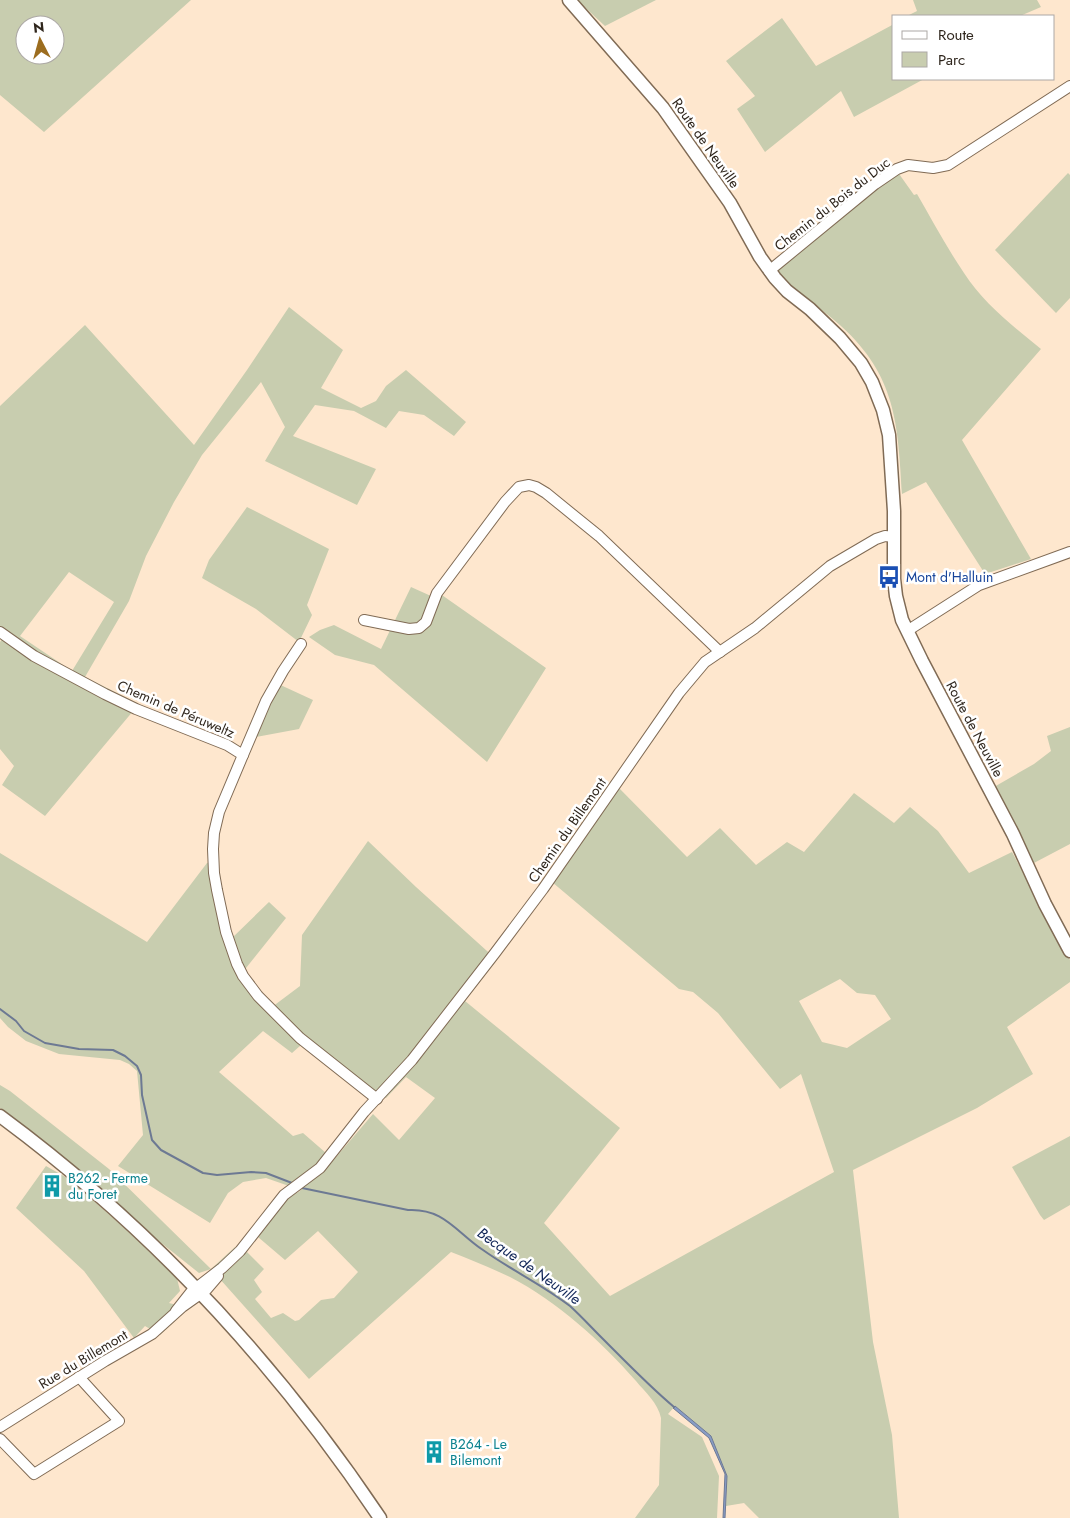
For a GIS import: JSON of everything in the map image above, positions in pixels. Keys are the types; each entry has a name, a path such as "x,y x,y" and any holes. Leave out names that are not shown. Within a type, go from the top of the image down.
{"main road":[{"name":"Route de Neuville","path":"569,0 663,108 727,199 769,271 787,291 837,329 852,344 871,370 884,397 892,421 897,486 894,511 895,588 900,613 907,632 1005,819 1045,904 1070,951"},
{"path":"0,1116 82,1180 201,1289 302,1409 380,1518"}],"street":[{"name":"Chemin du Bois du Duc","path":"769,271 896,169 908,166 937,168 948,165 1070,86"},
{"path":"364,620 409,629 416,629 423,625 428,619 440,589 496,515 519,487 529,485 546,493 599,536 720,652"},
{"name":"Chemin du Billemont","path":"298,1184 324,1162 364,1112 417,1054 543,889 685,685 702,666 760,624 836,562 876,539 885,536 894,537"},
{"path":"907,632 979,585 1070,552"},
{"name":"Chemin de Péruweltz","path":"0,632 40,659 116,700 228,745 243,755 220,812 214,833 213,849 217,890 226,932 237,964 247,982 258,996 300,1038 377,1099"},
{"path":"243,755 266,701 301,644"},
{"name":"Rue du Billemont","path":"0,1426 161,1328 188,1295 201,1289 230,1262 284,1195 298,1184"},
{"path":"0,1438 34,1474 119,1421 79,1377"}],"green space":[{"path":"0,0 191,0 44,132 0,95"},
{"path":"579,0 656,0 605,26"},
{"path":"913,0 1037,0 1041,7 1022,15 909,15 917,11"},
{"path":"782,18 816,66 892,25 892,80 922,80 854,117 841,91 765,152 737,109 755,96 726,61"},
{"path":"897,171 914,195 917,194 972,284 1000,314 1041,349 962,440 1031,559 985,574 926,482 902,494 899,445 891,402 873,364 859,345 841,326 792,288 774,268"},
{"path":"1068,173 1070,175 1070,298 1056,313 995,250"},
{"path":"289,307 343,350 321,388 361,408 376,401 386,386 406,370 466,422 454,436 424,415 399,411 386,428 354,411 315,405 293,436 376,469 357,505 265,461 285,427 261,382 202,455 174,502 146,556 129,601 85,677 139,704 45,816 2,785 14,766 0,749 0,642 2,639 0,638 0,406 85,325 194,445","holes":["69,572 114,602 72,671 20,636"]},
{"path":"499,504 439,593 546,668 487,762 374,665 335,655 309,637 320,630 334,625 381,649 411,587 431,596"},
{"path":"247,507 329,549 307,605 312,615 299,642 256,609 202,578 209,560"},
{"path":"274,682 313,700 299,729 256,737 249,734"},
{"path":"1070,727 1070,844 1032,864 994,787 1034,764 1051,751 1047,736"},
{"path":"618,787 687,857 720,828 756,865 787,842 804,852 854,793 894,823 910,807 938,831 969,873 1012,852 1070,960 1070,982 1007,1027 1033,1074 977,1108 853,1170 873,1342 892,1435 899,1518 759,1518 744,1503 726,1506 727,1476 711,1436 675,1406 668,1414 702,1437 719,1476 717,1518 635,1518 659,1485 661,1418 654,1403 609,1352 562,1310 510,1277 451,1252 309,1379 211,1269 235,1247 245,1253 247,1252 264,1269 254,1280 262,1292 255,1299 271,1318 283,1313 295,1321 299,1320 321,1300 334,1298 358,1272 318,1231 285,1260 258,1237 286,1199 300,1191 303,1185 324,1171 373,1114 399,1140 435,1098 406,1077 386,1098 376,1093 320,1049 309,1038 292,1053 263,1031 219,1072 293,1136 303,1133 326,1153 317,1167 289,1186 266,1178 243,1182 228,1193 210,1223 118,1166 143,1135 137,1071 129,1064 120,1060 59,1054 26,1041 0,1018 0,853 147,942 207,863 217,860 216,874 231,939 269,902 286,918 238,978 268,1010 300,986 302,935 368,841 497,960 465,1001 620,1128 544,1223 610,1296 834,1172 801,1074 780,1089 718,1013 693,992 679,989 552,882","holes":["840,979 857,993 875,995 891,1019 847,1048 822,1042 799,1001"]},
{"path":"0,1085 109,1169 211,1269 199,1273 155,1238 109,1196 36,1135 0,1108"},
{"path":"1070,1136 1070,1205 1044,1220 1012,1167"},
{"path":"46,1166 69,1179 176,1274 180,1291 169,1303 189,1308 160,1335 145,1326 134,1338 84,1271 16,1208"}],"water":[{"path":"675,1406 711,1436 727,1476 725,1518 723,1518 725,1474 709,1438 673,1408"}],"waterway":[{"name":"Becque de Neuville","path":"0,1009 16,1021 24,1031 45,1043 79,1049 113,1050 125,1056 137,1066 141,1075 142,1095 152,1140 161,1150 203,1173 217,1175 251,1172 266,1173 292,1183"},
{"name":"Becque de Neuville","path":"302,1188 408,1210 420,1210 449,1222 483,1250 570,1306 674,1407"}],"place":[{"name":"Mont d'Halluin","path":"889,577"},
{"name":"B262 - Ferme du Foret","path":"52,1186"},
{"name":"B264 - Le Bilemont","path":"434,1452"}]}
